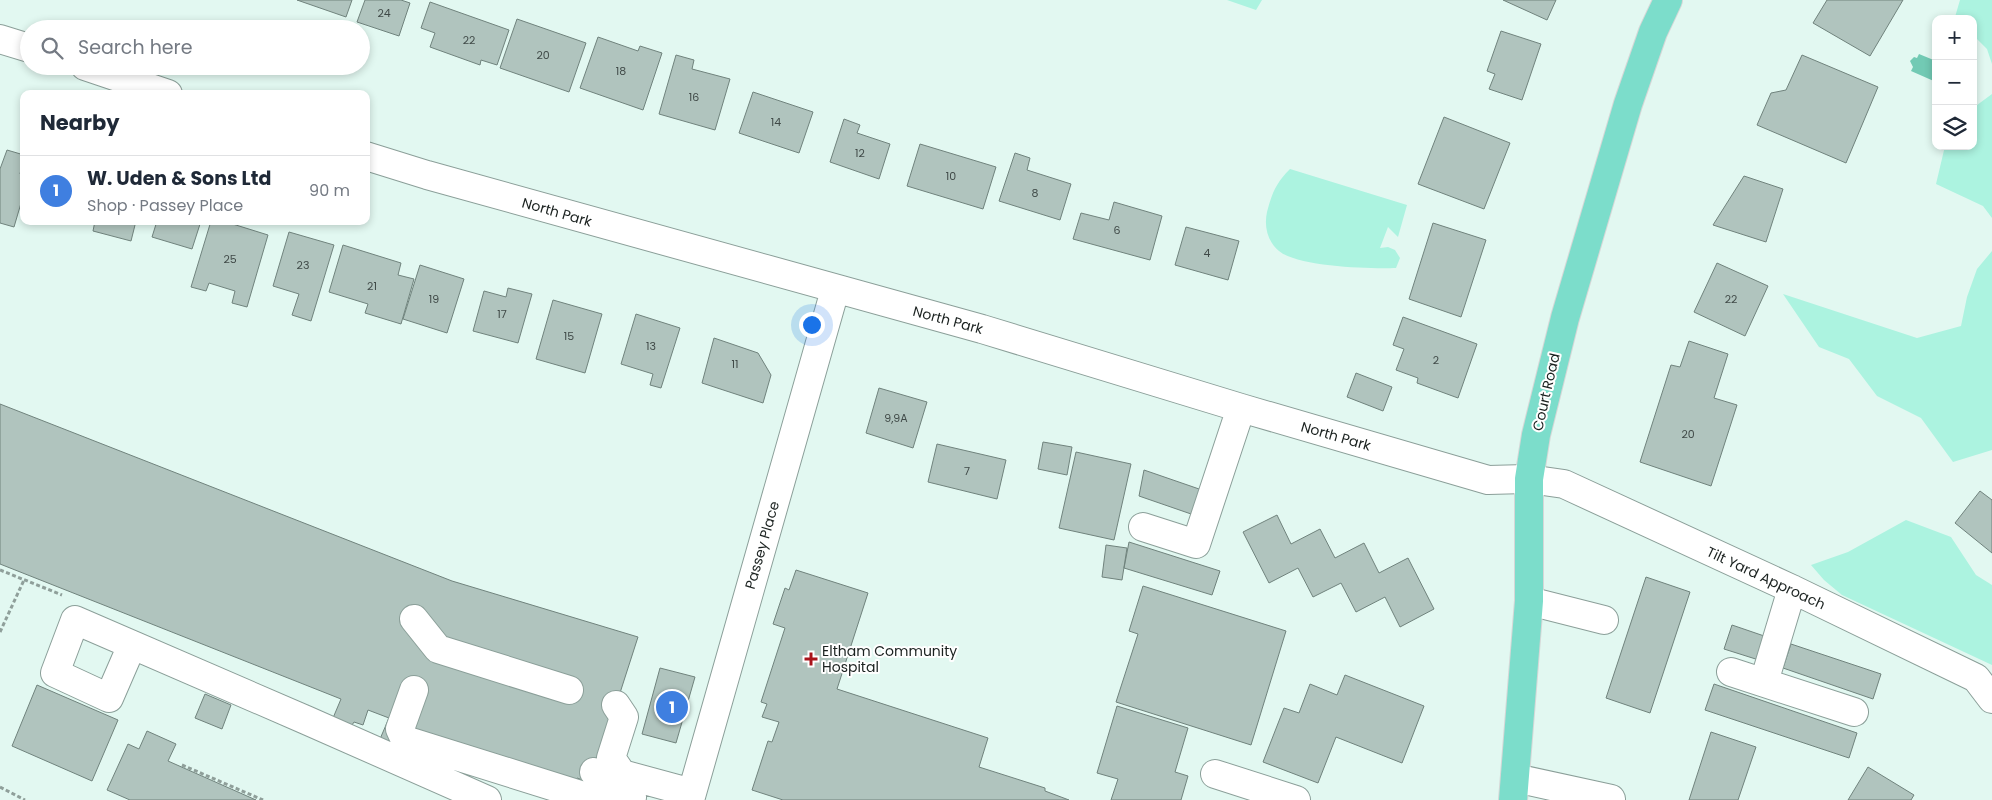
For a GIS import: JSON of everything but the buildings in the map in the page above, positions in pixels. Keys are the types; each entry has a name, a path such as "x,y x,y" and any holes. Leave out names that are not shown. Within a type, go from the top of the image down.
{"main road":[{"name":"Court Road","path":"1514,789 1529,601 1528,478 1547,386 1565,318 1628,104 1653,32 1668,0"}],"street":[{"path":"0,39 20,45"},
{"path":"112,75 156,90"},
{"name":"North Park","path":"370,157 835,290 982,329 1241,408 1488,480 1528,478"},
{"name":"Passey Place","path":"691,797 835,290"},
{"path":"1143,527 1196,544 1241,408"},
{"name":"Tilt Yard Approach","path":"1528,478 1564,484 1792,589 1976,678 1992,699"},
{"path":"1764,682 1792,589"},
{"path":"1529,601 1604,620"},
{"path":"414,619 438,649 569,690"},
{"path":"132,645 487,800"},
{"path":"1732,672 1854,712"},
{"path":"414,690 400,729 405,740 587,797 636,798"},
{"path":"616,705 624,716 611,758 622,774 691,797"},
{"path":"594,772 617,792 636,798"},
{"path":"1215,774 1296,800"},
{"path":"1514,789 1611,799"}],"path":[{"path":"0,570 24,580 0,632"},
{"path":"182,765 263,800"},
{"path":"0,787 25,800"}],"shaded area":[{"path":"1227,0 1262,0 1256,10"},
{"path":"1960,0 1992,0 1992,64 1987,49 1977,39 1977,15 1956,15"},
{"path":"1919,54 1932,59 1932,80 1911,71 1913,67 1910,61 1914,57 1917,58"},
{"path":"1992,94 1992,218 1983,206 1936,184 1944,150 1977,150 1977,105"},
{"path":"1290,169 1407,205 1398,237 1388,227 1380,248 1388,247 1395,250 1400,258 1396,268 1318,264 1302,261 1279,251 1269,238 1266,228 1266,217 1275,189"},
{"path":"1992,251 1992,450 1953,462 1921,418 1877,396 1849,359 1819,347 1783,294 1917,338 1961,326 1967,297 1977,269"},
{"path":"1906,520 1951,537 1976,575 1992,585 1992,665 1842,595 1824,580 1811,565 1848,552"}],"place":[{"name":"Eltham Community Hospital","path":"811,659"},
{"name":"W. Uden & Sons Ltd","path":"672,707"}]}
